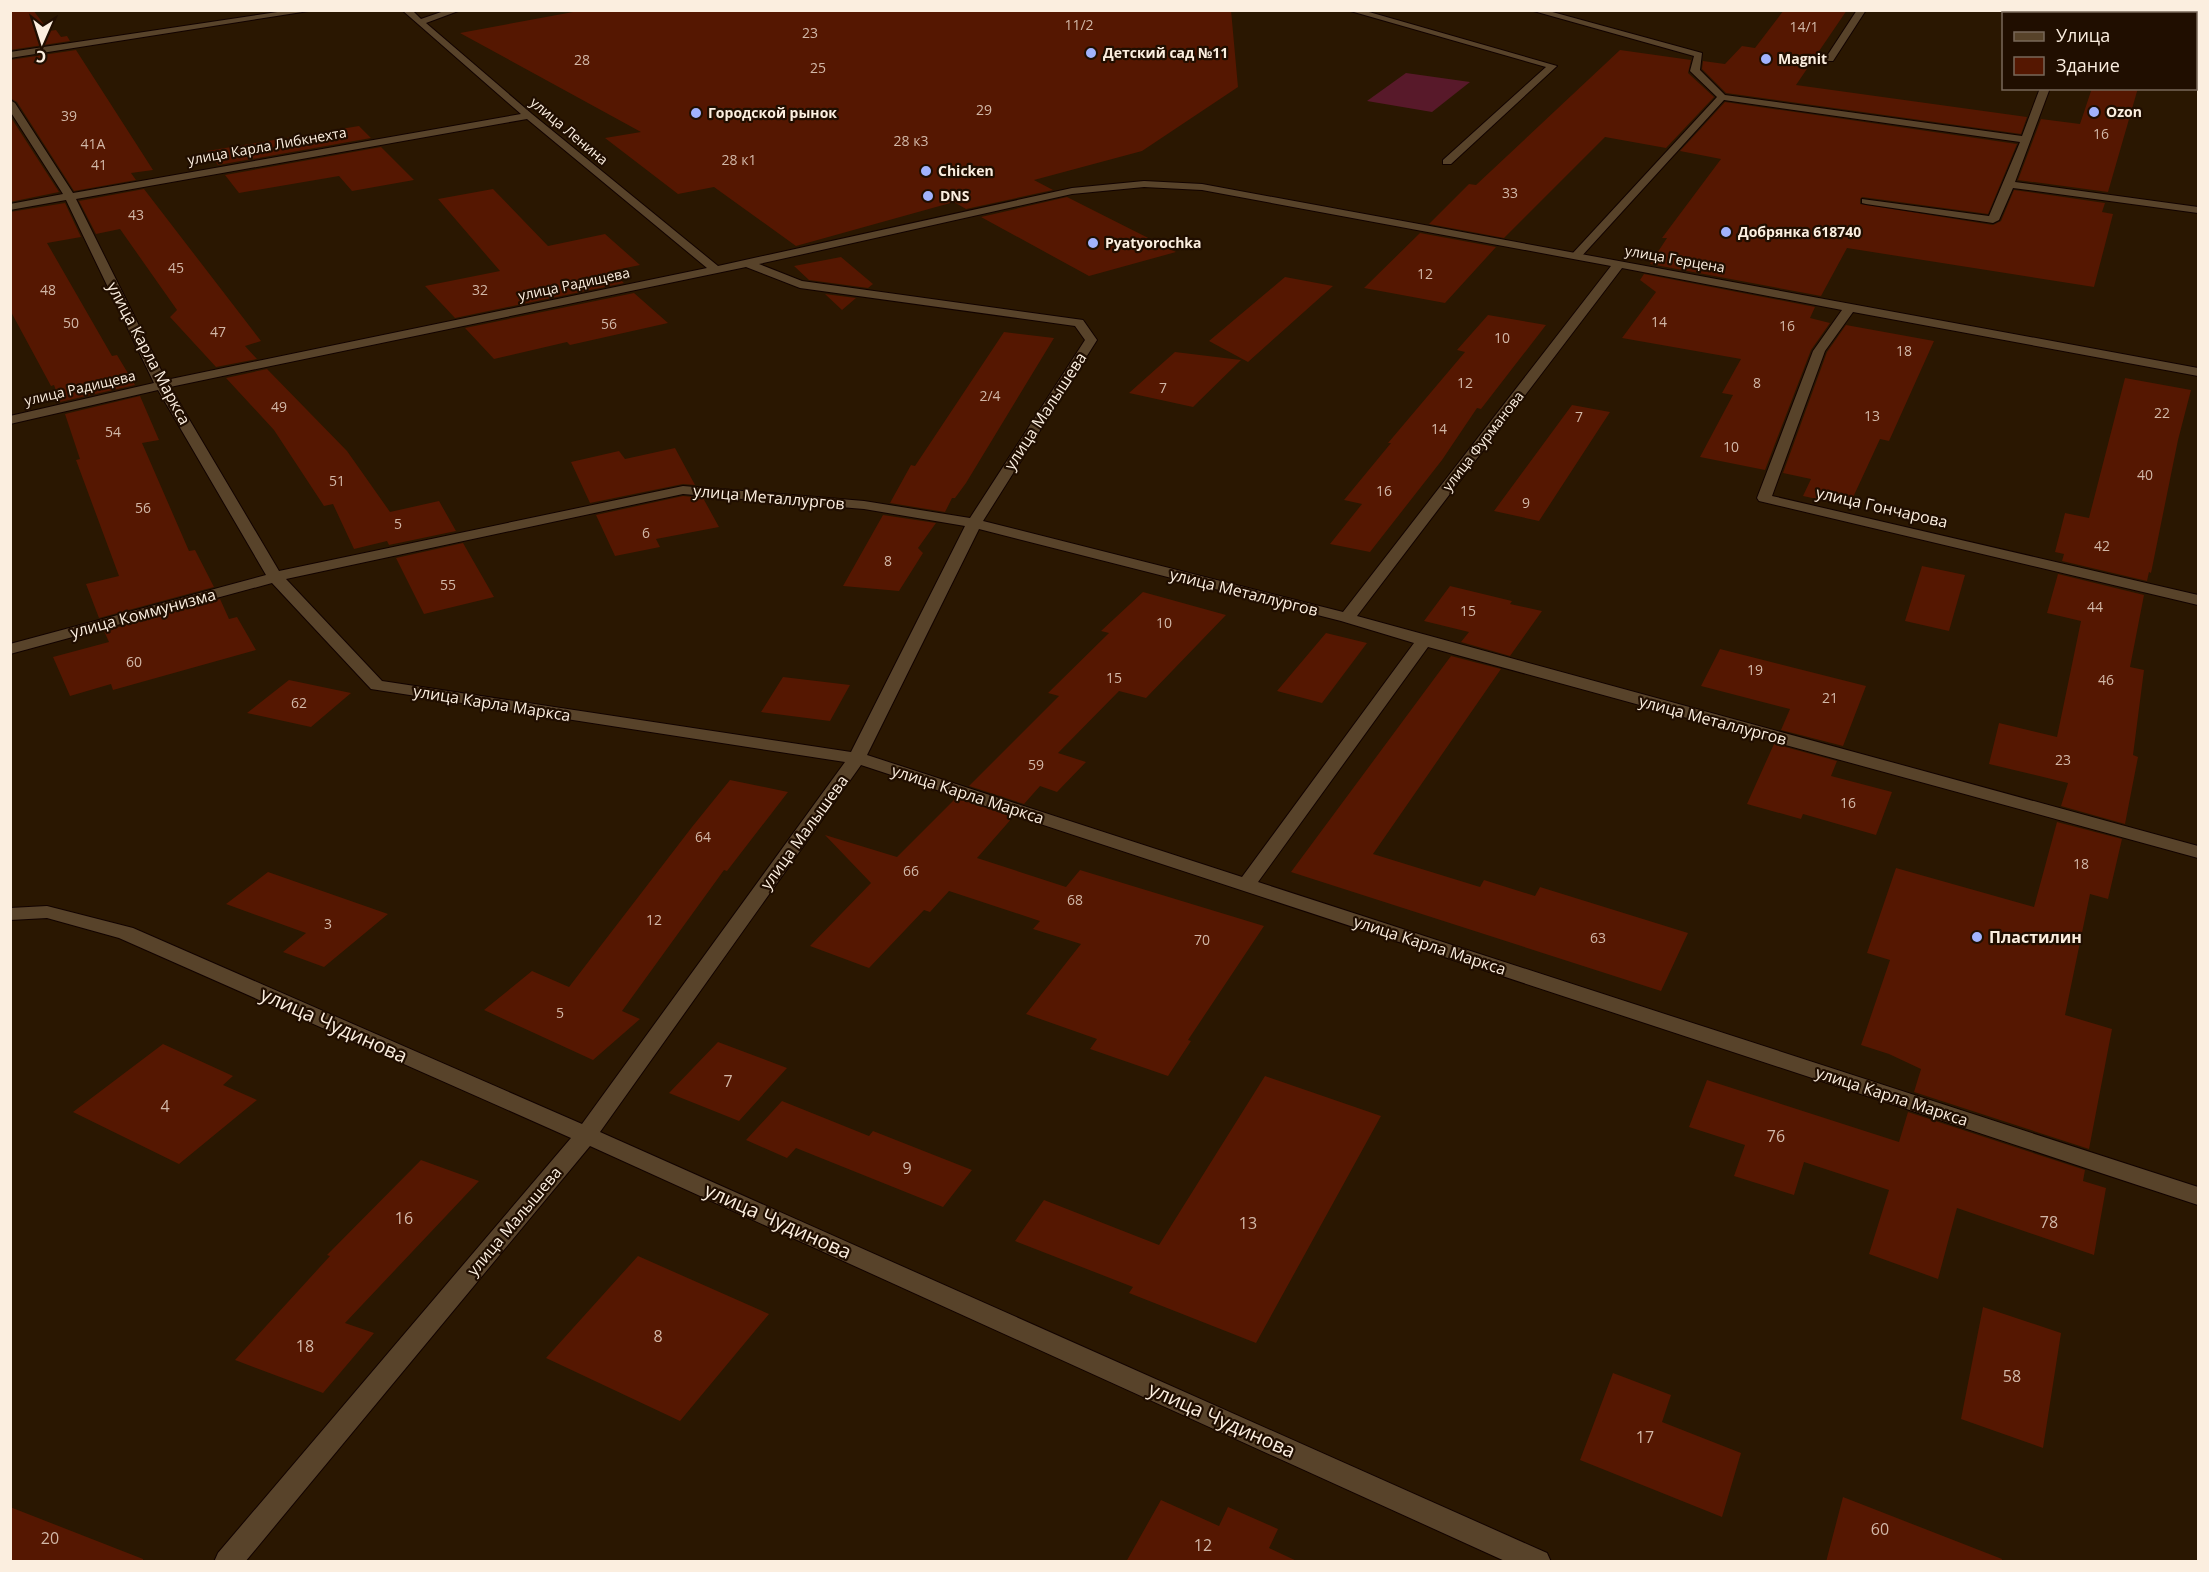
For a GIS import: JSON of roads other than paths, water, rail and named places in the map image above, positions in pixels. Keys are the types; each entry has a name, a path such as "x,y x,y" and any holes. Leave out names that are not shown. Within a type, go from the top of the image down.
{"street":[{"path":"10,55 311,10"},
{"name":"улица Ленина","path":"406,10 529,116 717,270"},
{"path":"420,22 457,10"},
{"path":"1351,10 1552,66 1447,162"},
{"path":"1534,10 1699,55 1695,71 1722,97 2026,140"},
{"path":"1830,60 1862,10"},
{"path":"1866,201 1993,220 2044,90"},
{"path":"1576,256 1722,97"},
{"name":"улица Карла Маркса","path":"10,103 69,195 162,385 275,577 377,685 857,758 2199,1196"},
{"name":"улица Карла Либкнехта","path":"10,207 529,116"},
{"name":"улица Герцена","path":"1144,184 1202,187 2199,372"},
{"name":"улица Радищева","path":"10,420 162,385 717,270 1072,190 1144,184"},
{"path":"2009,184 2199,210"},
{"name":"улица Малышева","path":"228,1562 586,1135 857,758 974,523 1091,340 1079,323 800,284 747,263"},
{"name":"улица Фурманова","path":"1347,618 1619,264"},
{"name":"улица Гончарова","path":"1850,307 1819,351 1764,498 2199,600"},
{"name":"улица Металлургов","path":"275,577 683,490 864,505 974,523 1347,618 2199,852"},
{"name":"улица Коммунизма","path":"10,649 275,577"},
{"path":"1246,885 1424,641"},
{"name":"улица Чудинова","path":"10,914 47,912 126,933 586,1135 1537,1562"}],"place":[{"name":"Детский сад №11","path":"1091,53"},
{"name":"Magnit","path":"1766,59"},
{"name":"Ozon","path":"2094,112"},
{"name":"Городской рынок","path":"696,113"},
{"name":"Chicken","path":"926,171"},
{"name":"DNS","path":"928,196"},
{"name":"Добрянка 618740","path":"1726,232"},
{"name":"Pyatyorochka","path":"1093,243"},
{"name":"Пластилин","path":"1977,937"}]}
